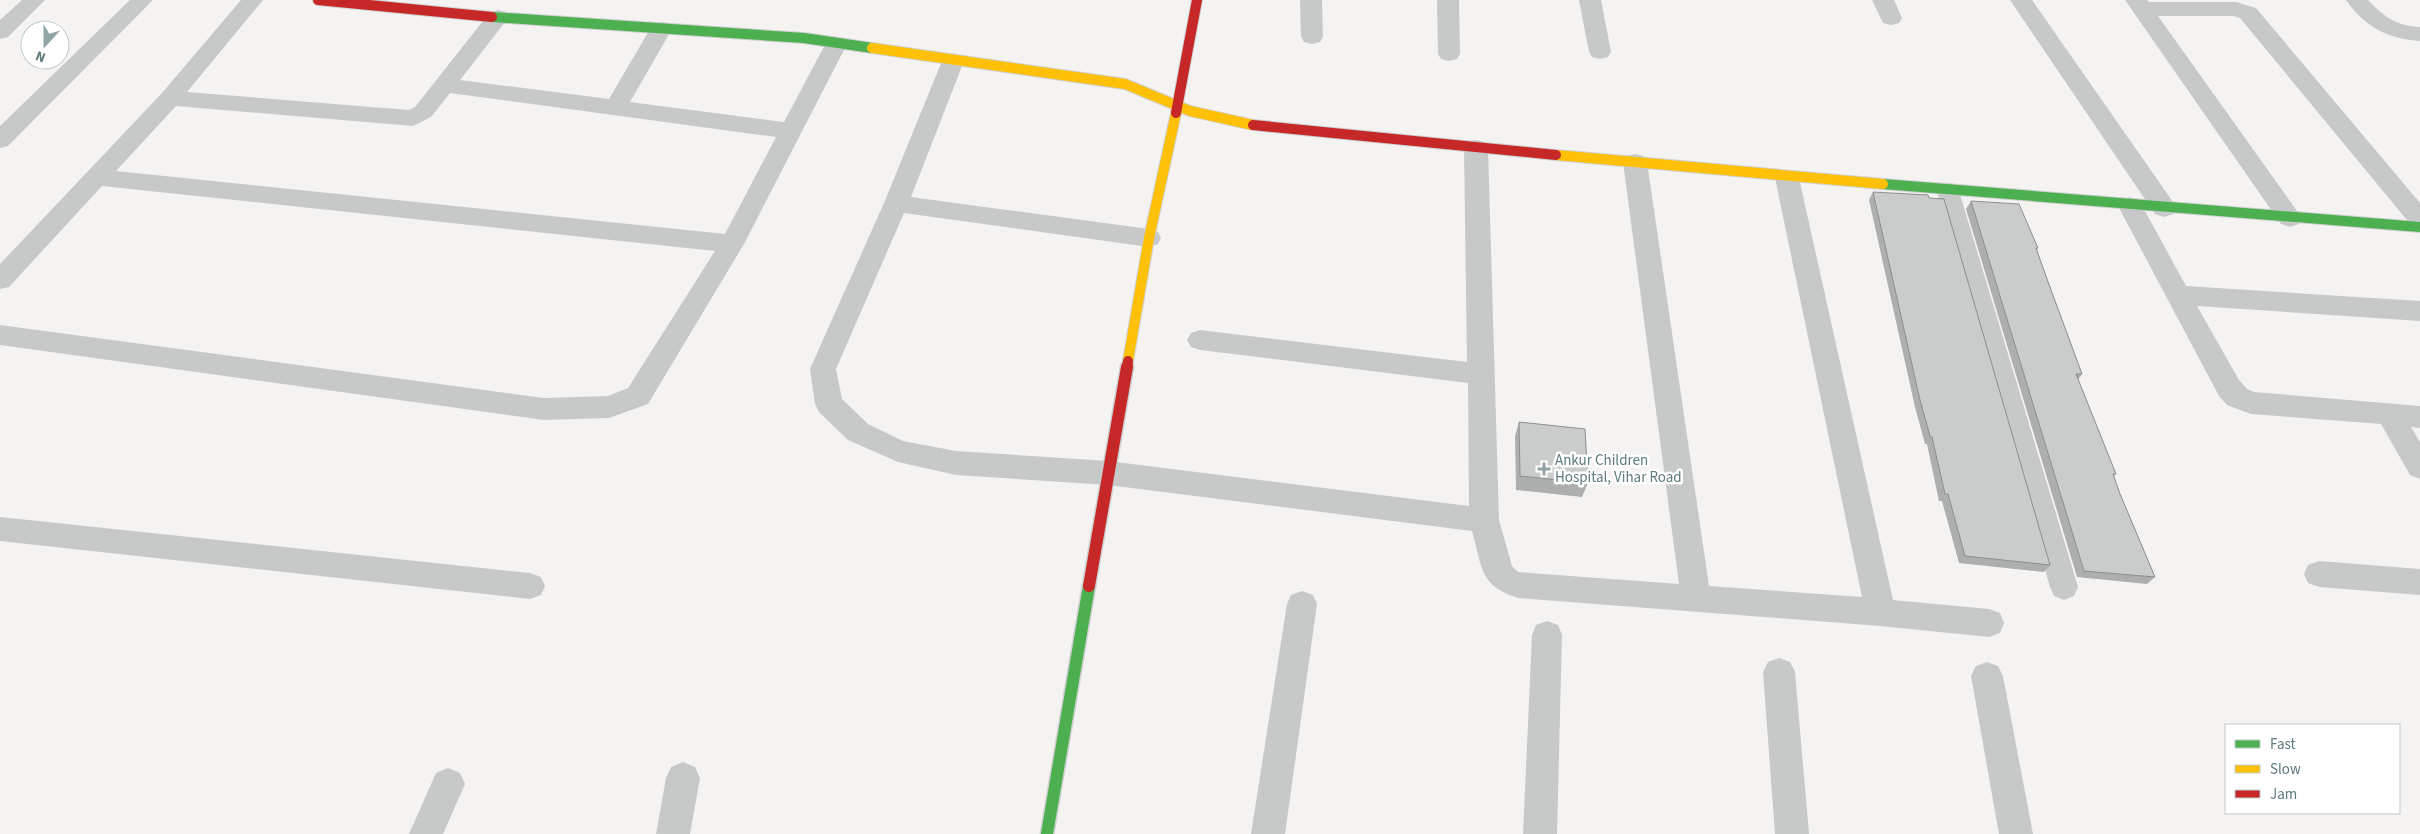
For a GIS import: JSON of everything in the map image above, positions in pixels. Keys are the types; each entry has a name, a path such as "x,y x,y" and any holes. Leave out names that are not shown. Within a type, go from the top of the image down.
{"street":[{"path":"0,32 34,0"},
{"path":"0,140 142,0"},
{"path":"0,280 170,98 252,0"},
{"path":"1047,834 1149,238 1197,0"},
{"path":"1311,0 1312,37"},
{"path":"1448,0 1449,54"},
{"path":"1590,0 1600,52"},
{"path":"2021,0 2164,208"},
{"path":"2357,0 2376,22 2389,30 2420,34"},
{"path":"325,1 498,17 804,38 953,62 1125,84 1177,106 1216,118 1267,127 1787,178 2420,227"},
{"path":"2140,4 2290,218"},
{"path":"2140,4 2236,9 2248,13 2420,219"},
{"path":"170,98 414,118 423,112 498,17"},
{"path":"615,108 661,29"},
{"path":"0,335 544,409 609,407 638,396 732,244 836,44"},
{"path":"953,62 896,203 823,369 829,404 858,432 898,451 956,463 1108,473 1484,520"},
{"path":"445,85 791,131"},
{"path":"1476,148 1484,520 1499,573 1508,582 1518,585 1880,612 1989,623"},
{"path":"1635,162 1696,599"},
{"path":"95,177 732,244"},
{"path":"1787,178 1880,612"},
{"path":"896,203 1149,238"},
{"path":"2130,206 2228,388 2236,397 2252,403 2420,417"},
{"path":"2178,296 2420,311"},
{"path":"1200,340 1480,374"},
{"path":"2390,414 2420,466"},
{"path":"0,529 530,586"},
{"path":"2319,574 2420,582"},
{"path":"1268,834 1302,604"},
{"path":"1540,834 1546,635"},
{"path":"1779,672 1792,834"},
{"path":"1987,676 2016,834"},
{"path":"673,834 683,778"},
{"path":"426,834 448,784"}],"lane":[{"path":"1948,191 2064,587"}],"building":[{"path":"1873,192 1928,195 1929,198 1944,199 2050,565 1965,556 1948,494 1945,494 1932,437 1930,436 1920,400"},
{"path":"1971,201 2019,204 2038,248 2036,248 2082,374 2076,374 2116,474 2113,474 2120,494 2155,577 2084,571"},
{"path":"1519,422 1585,429 1588,483 1520,476"}],"traffic: fast":[{"path":"492,17 804,38 872,48"},
{"path":"1883,184 2420,227"},
{"path":"1047,834 1089,586"}],"traffic: slow":[{"path":"872,48 1125,84 1190,111 1253,125"},
{"path":"1128,361 1149,238 1176,113"},
{"path":"1556,155 1883,184"}],"traffic: jam":[{"path":"318,0 492,17"},
{"path":"1176,113 1197,0"},
{"path":"1253,125 1556,155"},
{"path":"1089,586 1128,361"}],"place":[{"name":"Ankur Children Hospital, Vihar Road","path":"1544,469"}]}
